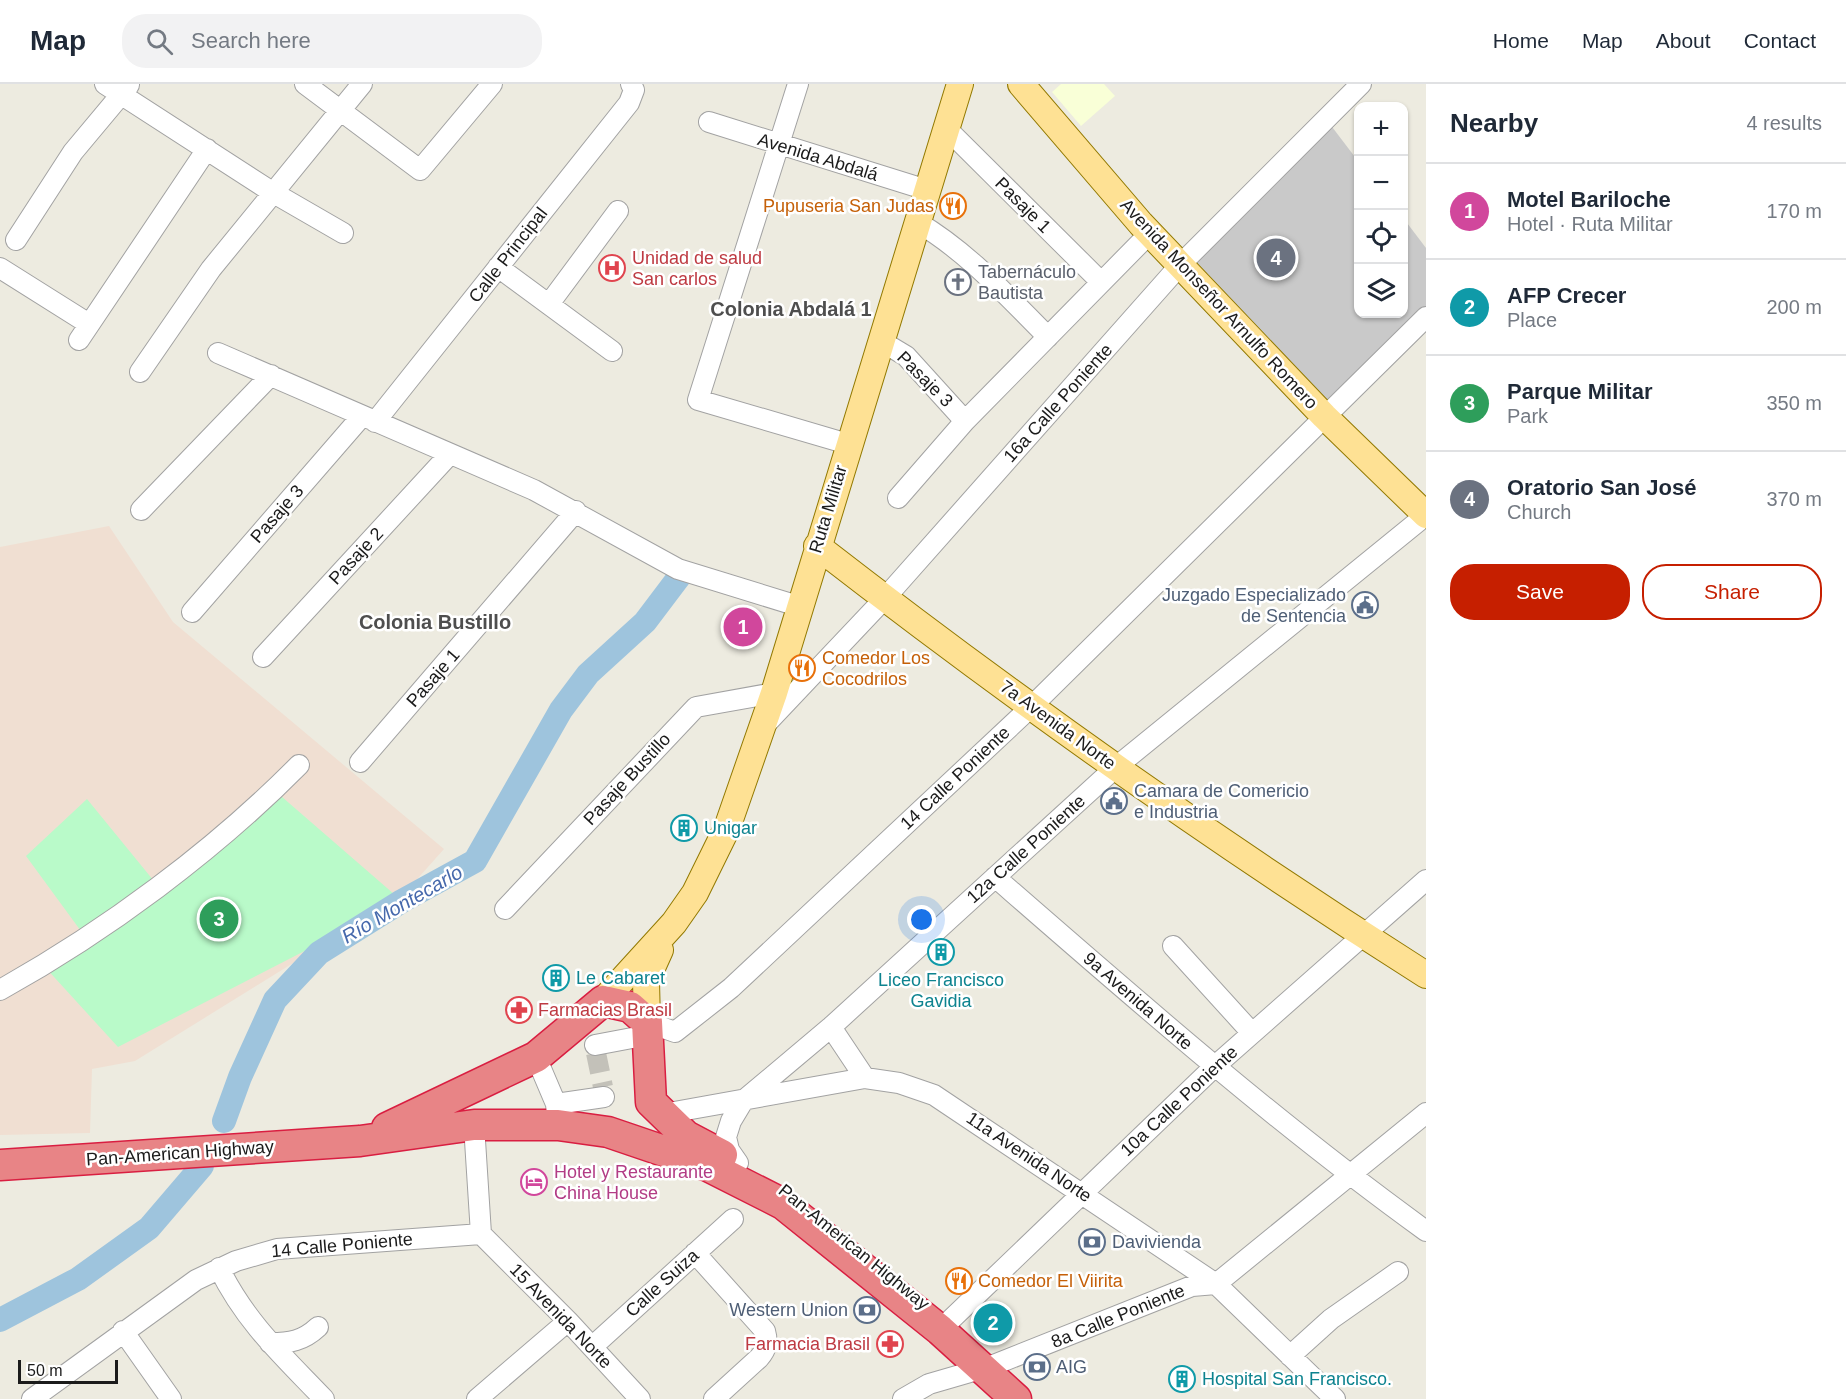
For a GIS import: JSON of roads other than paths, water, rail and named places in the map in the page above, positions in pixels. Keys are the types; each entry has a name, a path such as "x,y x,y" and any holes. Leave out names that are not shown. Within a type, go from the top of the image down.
{"highway":[{"path":"603,1001 630,1007 648,1028 657,1108 627,1126 608,1132"},
{"name":"Pan-American Highway","path":"360,1141 536,1057 591,1040 603,1001"},
{"path":"472,1089 474,1125"},
{"name":"Pan-American Highway","path":"657,1108 686,1136 787,1190 810,1207 944,1327 1016,1399"},
{"name":"Pan-American Highway","path":"0,1165 360,1141 557,1114 708,1166 783,1204 944,1327"},
{"name":"Pan-American Highway","path":"986,1368 1032,1399"}],"main road":[{"name":"Ruta Militar","path":"603,1001 674,923 695,893 719,849 774,693 798,606 960,84"},
{"name":"Avenida Monseñor Arnulfo Romero","path":"1021,84 1150,232 1324,416 1426,515"},
{"name":"7a Avenida Norte","path":"817,546 1031,707 1116,767 1426,975"},
{"name":"Ruta Militar","path":"648,1028 646,981 674,923"}],"street":[{"path":"305,84 420,170 492,84"},
{"path":"140,372 211,269 362,84"},
{"name":"Calle Principal","path":"368,419 498,267 629,103 634,90 631,84"},
{"path":"798,84 698,400 848,444"},
{"name":"16a Calle Poniente","path":"762,728 885,598 1181,264 1361,84"},
{"path":"16,240 73,152 119,87 272,192 343,232"},
{"name":"Avenida Abdalá","path":"709,122 927,190"},
{"name":"Pasaje 1","path":"946,128 1101,282"},
{"path":"0,268 84,332 207,149"},
{"path":"549,304 618,212"},
{"path":"917,222 948,240 965,254 1048,337"},
{"path":"898,498 965,421 1150,232"},
{"path":"498,267 612,351"},
{"name":"14 Calle Poniente","path":"648,1028 670,1032 686,1025 730,988 1031,707 1426,316"},
{"name":"Pasaje 3","path":"881,341 906,356 965,421"},
{"path":"218,353 534,490 678,569 798,606"},
{"path":"141,510 271,375"},
{"name":"Pasaje 3","path":"192,612 368,419"},
{"name":"Pasaje 2","path":"263,657 449,455"},
{"name":"Pasaje 1","path":"360,762 576,511"},
{"name":"12a Calle Poniente","path":"738,1163 729,1150 726,1137 731,1121 743,1101 831,1027 1116,767 1426,515"},
{"name":"Pasaje Bustillo","path":"505,909 696,706 774,693"},
{"path":"0,990 44,966 120,916 263,801 299,765"},
{"name":"9a Avenida Norte","path":"995,877 1214,1068 1347,1174 1426,1232"},
{"name":"10a Calle Poniente","path":"944,1327 1082,1192 1214,1068 1426,880"},
{"path":"1173,946 1252,1034"},
{"path":"831,1027 865,1078"},
{"path":"591,1040 648,1028"},
{"path":"536,1057 557,1114 603,1092 608,1132"},
{"name":"11a Avenida Norte","path":"657,1108 743,1101 865,1078 899,1083 934,1095 1082,1192 1216,1284 1335,1399"},
{"path":"1216,1284 1347,1174 1426,1113"},
{"path":"474,1125 481,1234"},
{"name":"Calle Suiza","path":"592,1347 733,1219"},
{"name":"14 Calle Poniente","path":"40,1397 123,1331 196,1280 219,1268 256,1254 277,1249 481,1234"},
{"name":"15 Avenida Norte","path":"481,1234 568,1320 592,1347 628,1395"},
{"path":"695,1253 765,1330 767,1340 765,1350 759,1358 714,1399"},
{"path":"219,1268 238,1305 270,1343 324,1399"},
{"path":"1290,1356 1331,1319 1398,1272"},
{"name":"8a Calle Poniente","path":"903,1399 928,1384 986,1368 1192,1286 1216,1284"},
{"path":"477,1399 568,1320"},
{"path":"270,1343 295,1341 307,1337 318,1327"},
{"path":"123,1331 171,1399"}],"waterway":[{"name":"Río Montecarlo","path":"224,1121 240,1077 275,1000 319,953 402,901 475,861 561,710 588,674 645,622 679,577"},
{"name":"Río Montecarlo","path":"0,1320 78,1279 149,1228 202,1166"}],"tunnel":[{"path":"596,1053 603,1087"}],"place":[{"name":"Pupuseria San Judas","path":"953,206"},
{"name":"Oratorio San José","path":"1276,258"},
{"name":"Unidad de salud San carlos","path":"612,268"},
{"name":"Tabernáculo Bautista","path":"958,282"},
{"name":"Juzgado Especializado de Sentencia","path":"1365,605"},
{"name":"Motel Bariloche","path":"743,627"},
{"name":"Comedor Los Cocodrilos","path":"802,668"},
{"name":"Camara de Comericio e Industria","path":"1114,801"},
{"name":"Unigar","path":"684,828"},
{"name":"Parque Militar","path":"219,919"},
{"name":"Liceo Francisco Gavidia","path":"941,952"},
{"name":"Le Cabaret","path":"556,978"},
{"name":"Farmacias Brasil","path":"519,1010"},
{"name":"Hotel y Restaurante China House","path":"534,1182"},
{"name":"Davivienda","path":"1092,1242"},
{"name":"Comedor El Viirita","path":"959,1281"},
{"name":"Western Union","path":"867,1310"},
{"name":"AFP Crecer","path":"993,1323"},
{"name":"Farmacia Brasil","path":"890,1344"},
{"name":"AIG","path":"1037,1367"},
{"name":"Hospital San Francisco.","path":"1182,1379"}],"district":[{"name":"Colonia Abdalá 1","path":"791,309"},
{"name":"Colonia Bustillo","path":"435,622"}]}
